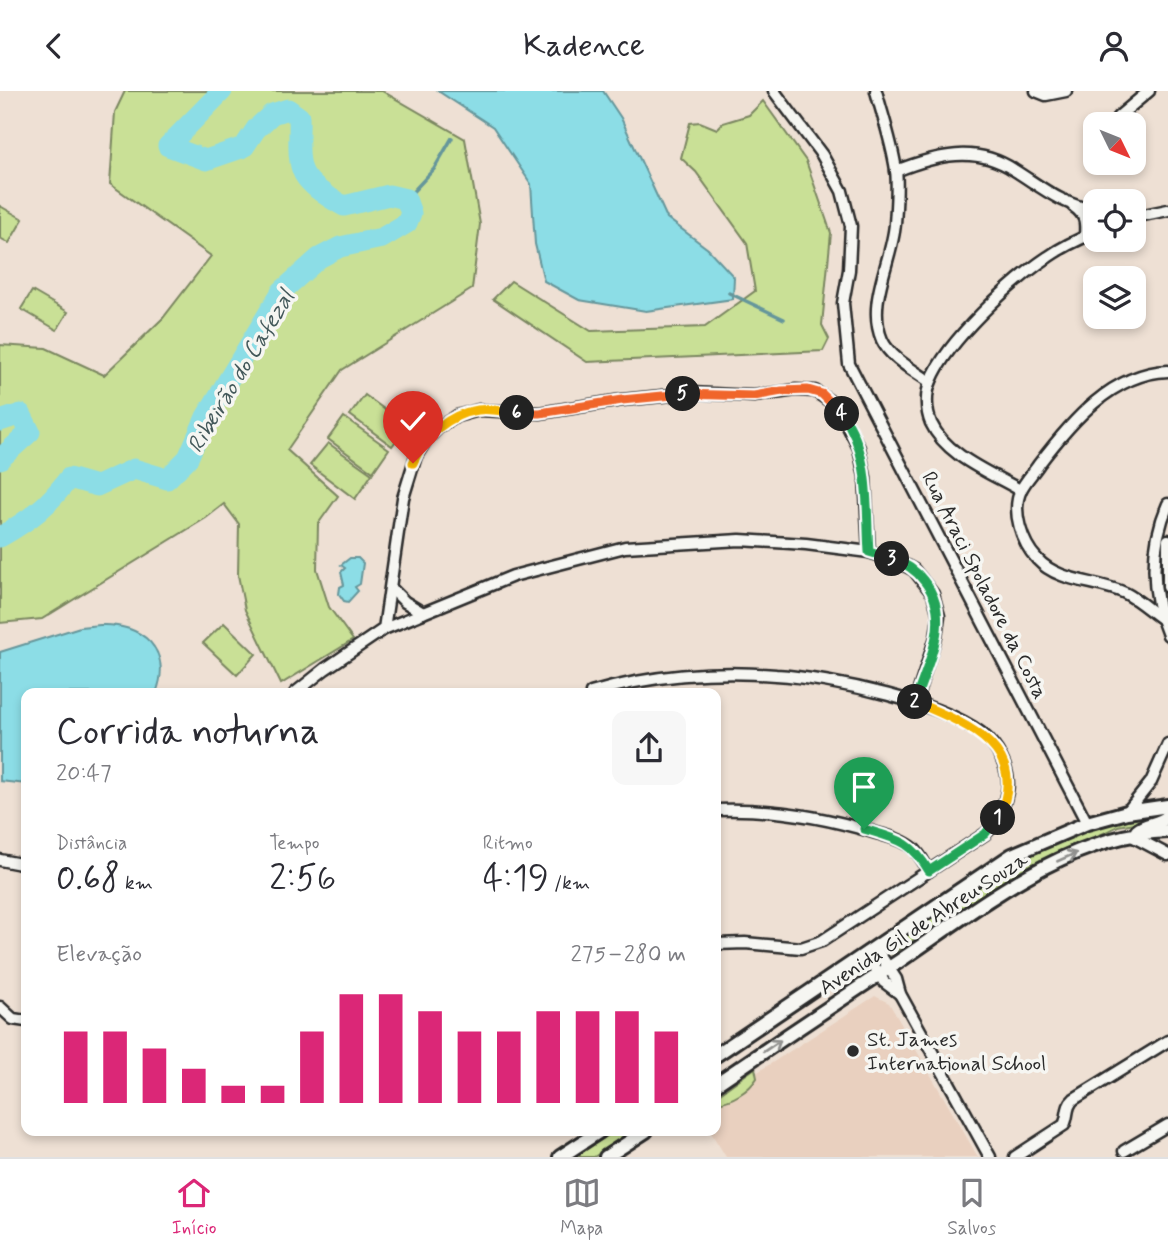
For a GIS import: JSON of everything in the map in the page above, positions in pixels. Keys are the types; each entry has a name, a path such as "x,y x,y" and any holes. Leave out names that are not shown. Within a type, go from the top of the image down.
{"street":[{"name":"Rua Araci Spoladore da Costa","path":"774,91 822,155 842,191 851,226 849,270 843,303 849,364 1087,823"},
{"path":"876,91 896,171 895,227 879,300 878,329 890,352 930,382"},
{"path":"1036,91 1046,96 1066,91"},
{"path":"1124,112 1149,91"},
{"path":"896,171 942,156 985,157 1013,169 1050,195 1083,208"},
{"path":"1070,204 1083,217"},
{"path":"1146,214 1167,210"},
{"path":"1020,491 960,455 935,431 927,413 930,382 956,344 1013,284 1049,256 1083,238"},
{"path":"1165,621 1127,594 1065,577 1045,567 1023,537 1018,513 1020,491 1074,421 1100,398 1128,379 1149,372 1168,370"},
{"path":"384,629 397,530 408,480 420,449 431,434 446,423 457,416 479,410 540,413 622,400 691,393 754,396 808,390 822,394 847,421 863,462 869,552"},
{"path":"1168,504 1159,528 1154,566 1156,591 1168,635"},
{"path":"301,688 384,629 513,576 625,547 740,540 806,544 869,552 915,570 927,584 939,616 936,638 915,702"},
{"path":"1168,540 1168,587"},
{"path":"391,588 405,602 423,613"},
{"path":"612,688 650,679 746,674 811,679 915,702 962,723 988,739 1005,767 1008,779 1006,797 999,817 985,834 812,946 792,948 745,943 721,944"},
{"path":"1127,812 1151,782 1167,749"},
{"name":"Avenida Gil de Abreu Souza","path":"721,1052 1012,855 1087,823 1127,812 1168,806"},
{"path":"721,810 804,814 864,829 910,846 920,855 929,871"},
{"path":"1168,816 1159,823 1141,827 1132,837 1168,855"},
{"name":"Avenida Gil de Abreu Souza","path":"721,1081 1026,876 1089,847 1168,831"},
{"path":"0,860 21,864"},
{"path":"870,950 884,970 888,987 900,994 990,1157"},
{"path":"0,1007 21,1020"},
{"path":"1015,1157 1064,1125 1067,1108 1074,1099 1168,1041"},
{"path":"1124,1151 1168,1125"},
{"path":"560,1157 592,1136"},
{"path":"611,1155 639,1136"}],"shaded area":[{"name":"St. James International School","path":"875,996 889,1003 978,1157 726,1157 713,1136 721,1136 721,1096"}],"green space":[{"path":"125,91 382,91 465,139 480,224 472,289 342,370 287,450 338,496 318,524 317,569 329,607 353,640 281,684 245,610 238,575 239,524 224,504 206,518 42,619 0,623 0,345 46,348 104,375 163,318 211,256 110,184 115,112"},
{"path":"763,101 806,161 831,233 822,325 829,339 823,351 587,362 493,299 511,281 591,331 705,327 755,291 747,243 696,172 681,158 690,123 700,122 717,129 723,123 749,115"},
{"path":"0,206 23,219 9,243 0,238"},
{"path":"32,291 68,312 57,330 21,309"},
{"path":"365,395 407,426 392,446 350,415"},
{"path":"344,417 389,449 373,472 328,439"},
{"path":"328,443 372,474 355,499 310,465"},
{"path":"224,623 256,654 237,675 203,643"},
{"path":"1159,813 1163,815 1162,818 1118,826 1051,855 891,954 884,948 1030,854 1095,827"},
{"path":"755,1068 757,1078 744,1091 721,1102 721,1092"},
{"path":"607,1136 626,1136 594,1157 575,1157"}],"water":[{"path":"438,91 603,91 621,118 667,218 708,249 734,277 733,299 646,311 579,300 544,281 535,244 531,184 493,127"},
{"path":"350,558 358,558 363,563 360,584 355,587 358,591 348,602 339,594 340,587 344,585 341,572 345,568 341,565"},
{"path":"115,626 141,634 157,652 160,664 157,688 21,688 21,783 0,781 0,652 80,627"}],"waterway":[{"name":"Ribeirão do Cafezal","path":"0,537 38,512 69,478 97,486 134,469 167,479 188,458 206,417 282,291 319,258 340,247 382,238 407,223 411,213 406,199 389,195 344,206 312,184 304,174 300,161 299,117 288,109 272,114 256,129 244,147 206,160 168,146 222,91"},
{"path":"406,199 434,169 452,138"},
{"path":"729,293 784,319"},
{"name":"Ribeirão do Cafezal","path":"0,421 21,414 30,432 0,459"}],"place":[{"name":"St. James International School","path":"853,1051"}],"route":[{"path":"413,463 431,434 467,412 488,410 540,413 622,400 691,393 754,396 808,390 822,394 847,421 859,447 865,477 869,552 904,563 915,570 927,584 937,605 939,616 936,638 915,702 962,723 988,739 1005,767 1008,779 1003,807 993,826 929,871 920,855 910,846 864,829"}]}
